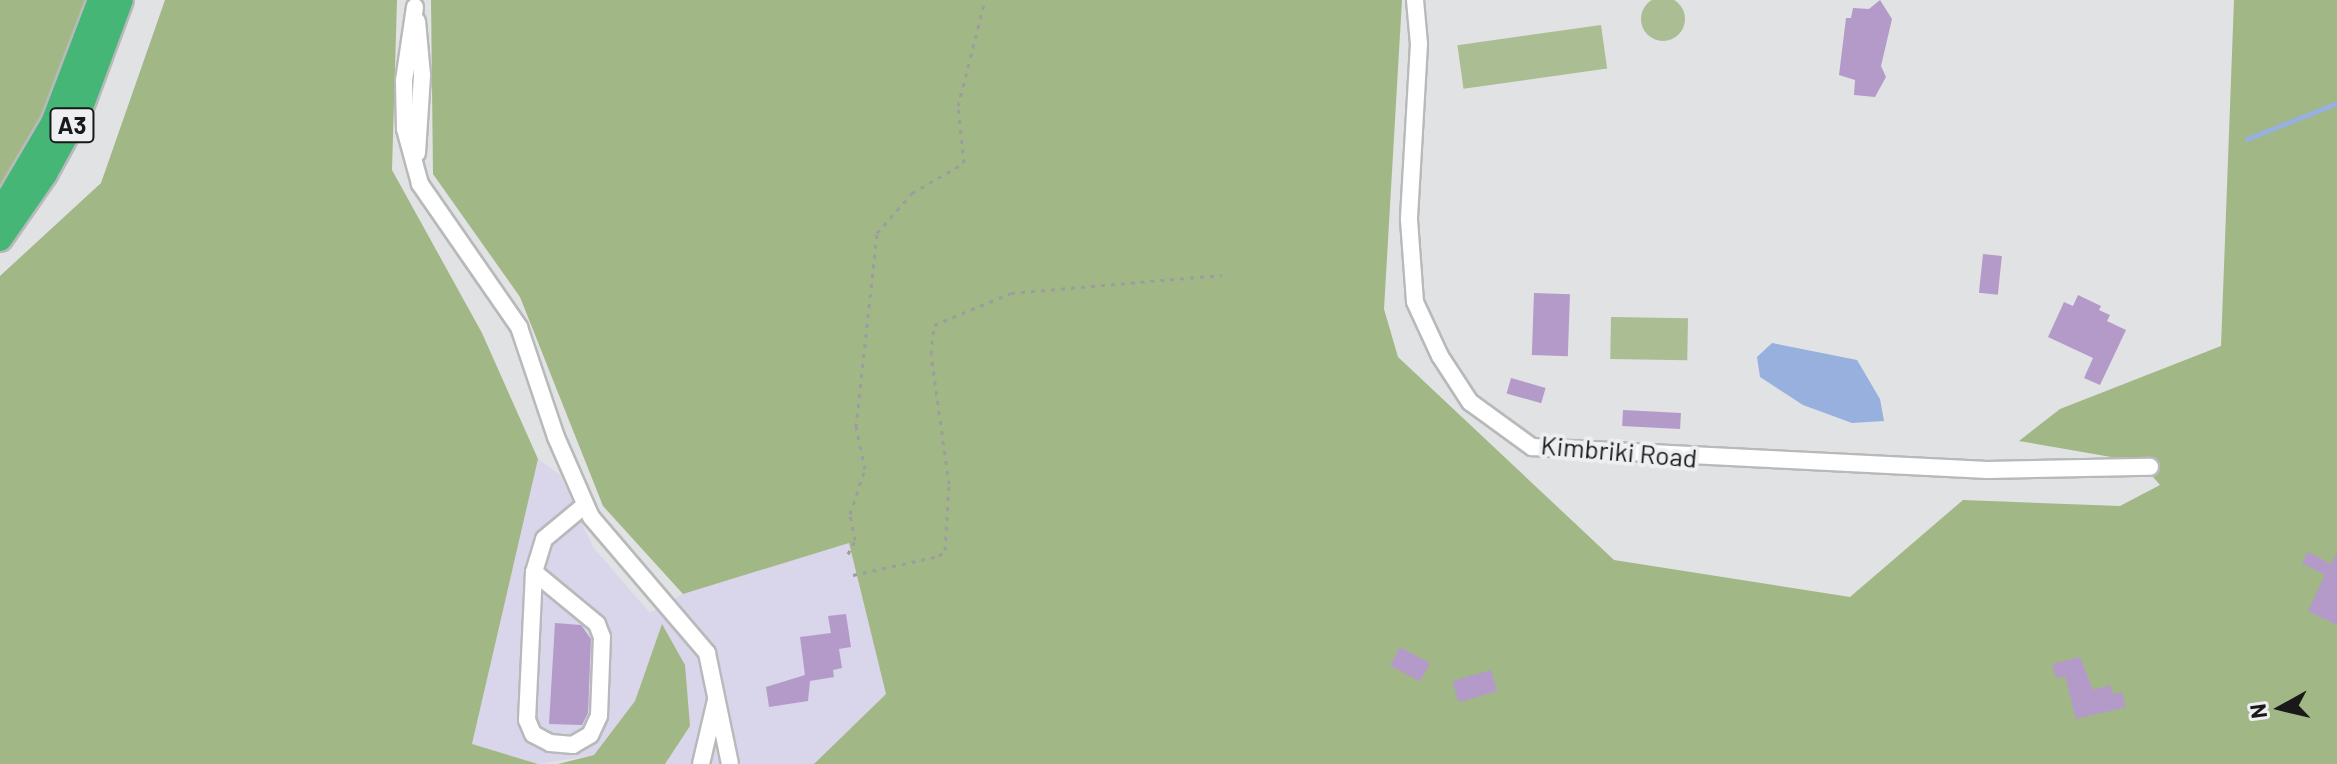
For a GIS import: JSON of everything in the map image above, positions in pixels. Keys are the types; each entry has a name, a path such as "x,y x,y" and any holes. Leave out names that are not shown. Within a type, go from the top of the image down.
{"highway":[{"name":"A3","path":"0,213 58,112 100,0"},
{"name":"A3","path":"0,239 31,197 80,110 121,0"}],"street":[{"name":"Kimbriki Road","path":"1415,0 1419,44 1409,220 1415,302 1440,356 1470,402 1532,447 1987,470 2150,467"},
{"path":"415,3 404,105 411,160 420,184 519,327 585,505 612,546 707,653 717,686 723,764"},
{"path":"534,572 597,624 602,637 599,716 590,735 573,745 550,743 533,734 527,720 534,572 544,539 585,505"},
{"path":"701,764 719,721"},
{"path":"711,764 719,721"},
{"path":"719,721 730,764"}],"path":[{"path":"848,554 855,540 850,514 865,469 856,427 877,233 912,193 964,163 958,106 985,0"},
{"path":"853,575 939,556 945,550 949,484 931,354 934,325 1011,293 1222,275"}],"shaded area":[{"path":"538,459 560,475 593,547 650,613 683,594 849,542 886,694 814,764 665,764 690,726 662,624 635,701 594,755 538,764 472,745"}],"green space":[{"path":"1663,-3 1679,3 1685,19 1679,35 1663,41 1647,35 1641,19 1647,3"},
{"path":"0,0 88,0 76,51 29,151 0,187"},
{"path":"165,0 397,0 392,170 482,333 538,459 472,744 538,764 0,764 0,276 101,183"},
{"path":"431,0 1402,0 1384,309 1398,357 1614,560 1850,597 1963,500 2120,506 2160,485 2140,462 2019,441 2060,409 2221,346 2234,0 2337,0 2337,764 814,764 886,694 849,543 683,594 603,506 520,297 433,174"},
{"path":"1601,25 1607,69 1464,89 1457,45"},
{"path":"1611,317 1688,318 1687,360 1610,359"},
{"path":"662,624 685,665 690,726 665,764 558,764 594,755 635,701"}],"water":[{"path":"1772,343 1857,360 1880,399 1884,421 1852,423 1803,405 1760,377 1757,357"}],"building":[{"path":"1880,0 1892,19 1881,66 1886,77 1875,97 1854,95 1855,80 1839,75 1846,18 1851,18 1853,8 1869,9"},
{"path":"1983,254 2002,256 1998,295 1979,293"},
{"path":"1534,293 1570,294 1568,356 1532,355"},
{"path":"2078,295 2101,306 2099,310 2110,315 2107,321 2126,330 2100,385 2084,378 2093,358 2048,337 2064,302 2073,306"},
{"path":"1511,378 1546,388 1541,403 1507,393"},
{"path":"1623,410 1681,413 1680,429 1622,426"},
{"path":"2308,552 2331,564 2337,552 2337,625 2308,611 2325,575 2302,563"},
{"path":"846,614 851,647 839,649 842,668 833,670 834,677 810,681 808,701 769,707 766,687 805,675 800,637 831,633 828,616"},
{"path":"555,623 581,625 591,639 588,713 582,725 549,724"},
{"path":"1400,647 1430,663 1420,682 1390,666"},
{"path":"2080,657 2093,690 2110,685 2113,694 2122,692 2126,707 2076,719 2065,676 2056,678 2052,664"},
{"path":"1491,670 1497,691 1459,702 1453,681"}],"waterway":[{"path":"2247,139 2337,103"}]}
